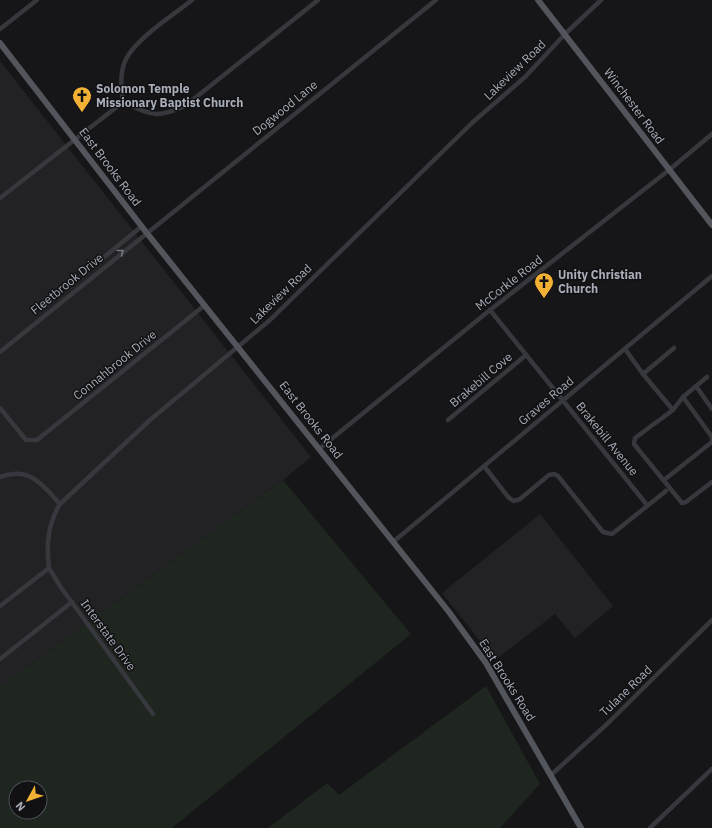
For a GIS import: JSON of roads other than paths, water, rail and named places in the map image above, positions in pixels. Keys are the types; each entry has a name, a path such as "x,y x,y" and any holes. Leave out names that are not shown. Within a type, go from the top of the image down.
{"main road":[{"name":"Winchester Road","path":"538,0 712,225"},
{"name":"East Brooks Road","path":"1,46 146,232 205,304 449,612 486,663 581,828"}],"street":[{"path":"0,29 37,0"},
{"path":"123,102 121,85 123,71 128,55 140,42 192,0"},
{"path":"123,102 157,115 167,114 185,106 318,0"},
{"name":"Dogwood Lane","path":"146,232 436,0"},
{"name":"Lakeview Road","path":"49,568 47,549 49,531 53,516 60,504 150,420 239,348 275,315 474,122 525,77 565,34 601,0"},
{"path":"0,198 123,102"},
{"name":"McCorkle Road","path":"319,449 490,310 669,170 712,134"},
{"path":"103,258 142,226"},
{"name":"Fleetbrook Drive","path":"0,352 146,232"},
{"path":"131,235 136,241"},
{"name":"Graves Road","path":"393,542 712,276"},
{"name":"Connahbrook Drive","path":"0,408 26,440 37,440 205,304"},
{"name":"Brakebill Avenue","path":"490,310 647,505"},
{"path":"643,374 674,348"},
{"path":"625,349 643,374 673,410"},
{"name":"Brakebill Cove","path":"448,420 526,355"},
{"path":"706,377 684,397 673,410 635,438 634,444 682,503 686,502 712,482"},
{"path":"696,386 712,409"},
{"path":"664,480 712,442 712,437 684,397"},
{"path":"484,466 509,498 514,500 520,499 548,475 554,474 558,476 603,532 607,534 612,534 666,491"},
{"path":"0,477 11,473 24,474 41,484 60,504"},
{"path":"0,606 49,568"},
{"name":"Interstate Drive","path":"49,568 153,714"},
{"path":"0,659 72,602"},
{"name":"Tulane Road","path":"551,775 607,724 712,620"},
{"path":"650,828 712,769"}],"place":[{"name":"Solomon Temple Missionary Baptist Church","path":"82,113"},
{"name":"Unity Christian Church","path":"544,299"}]}
